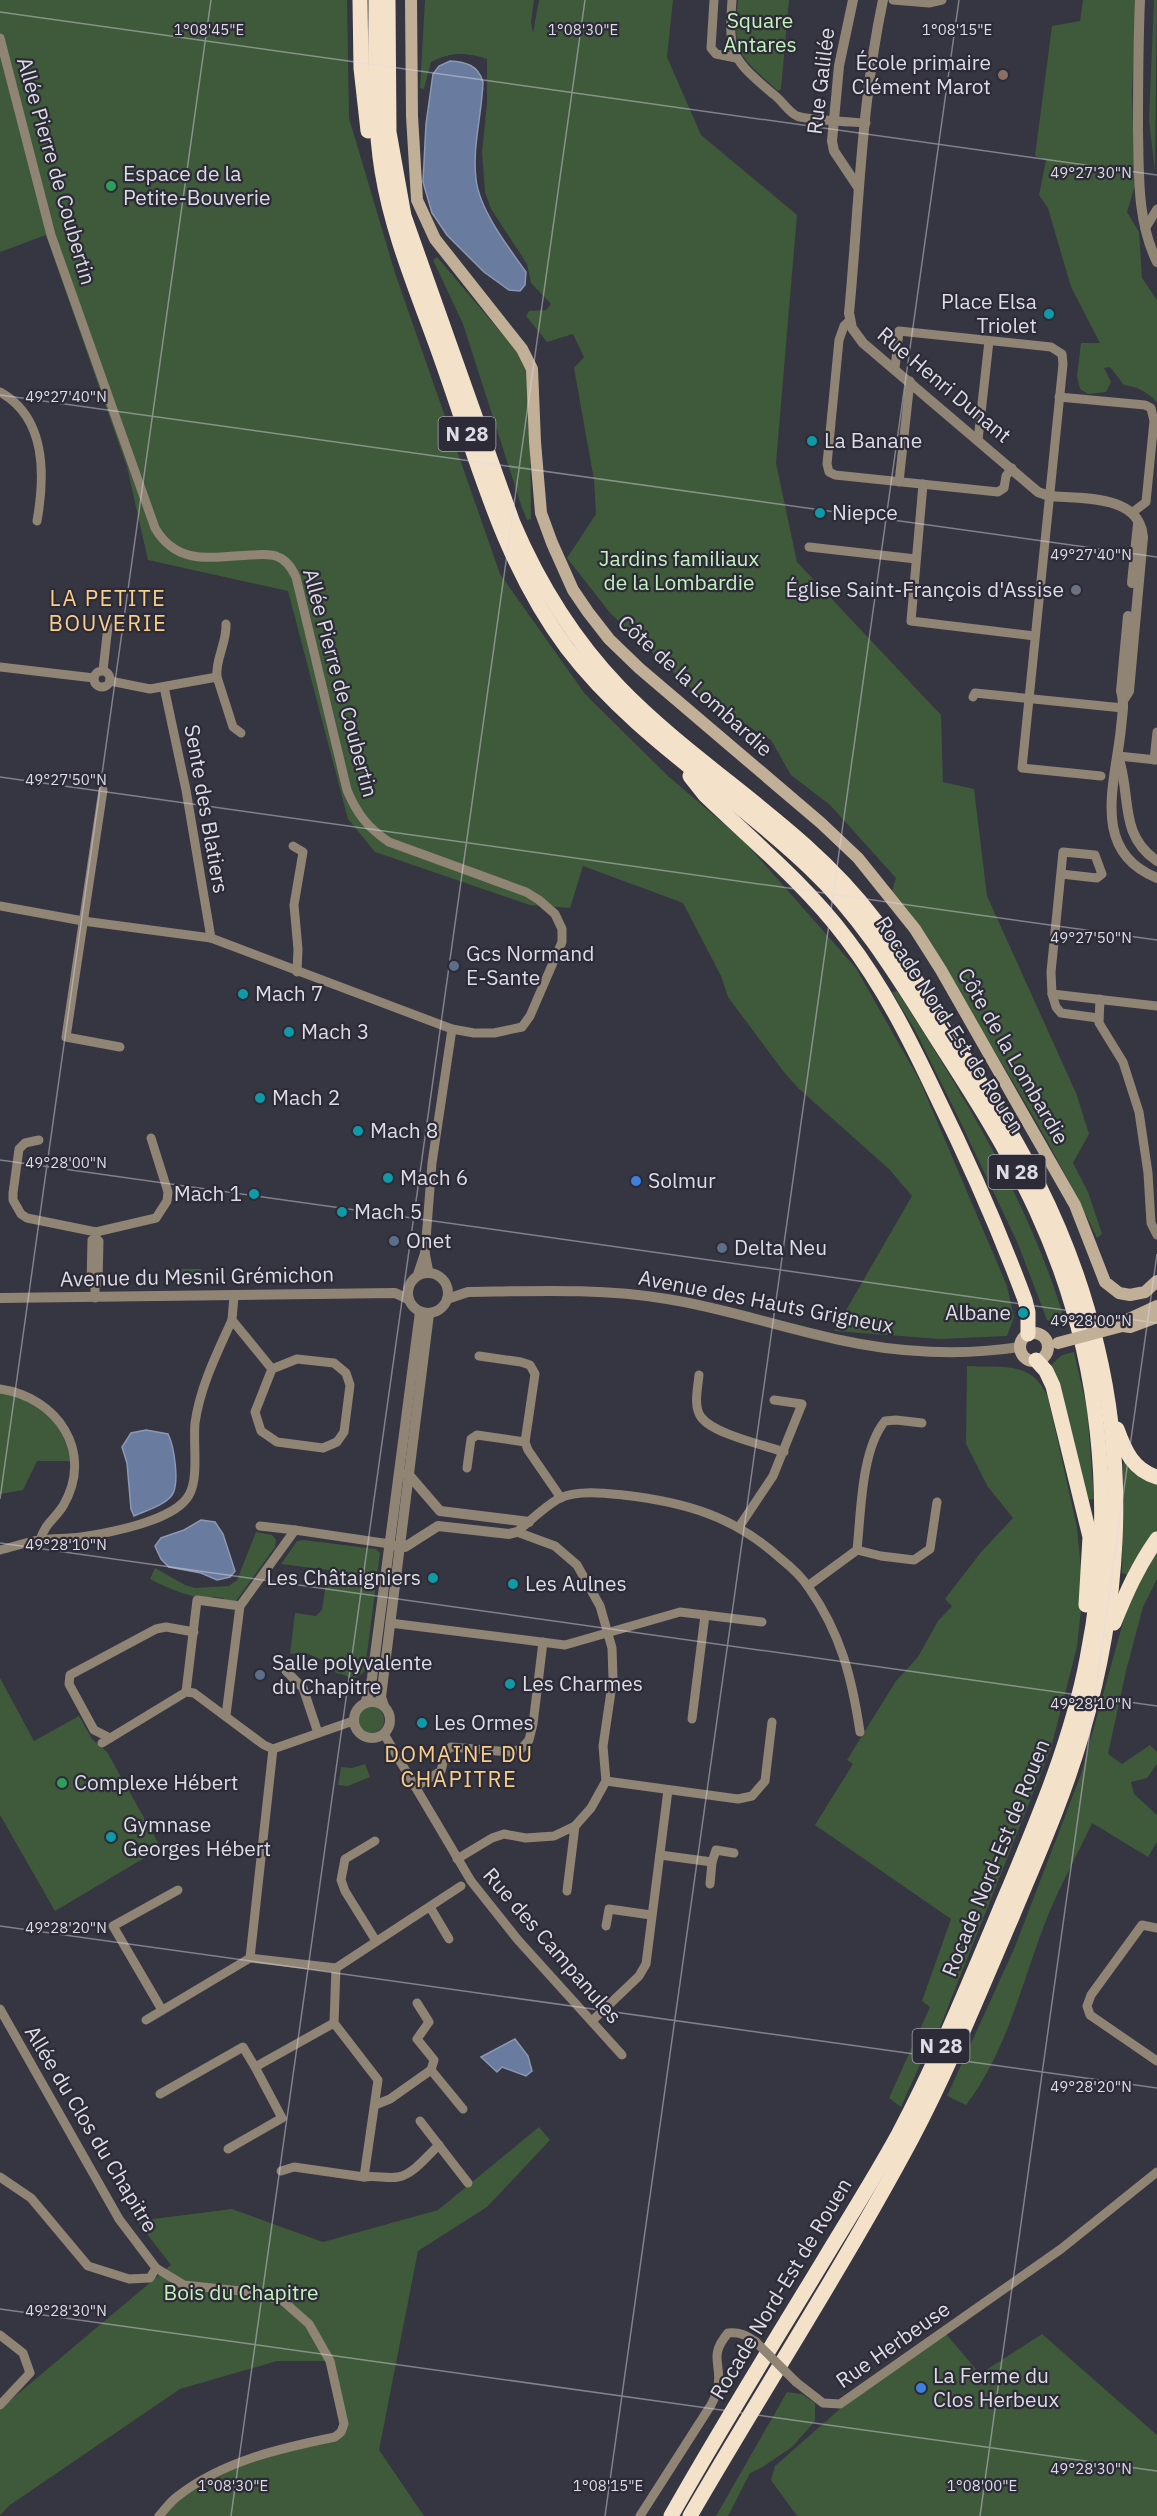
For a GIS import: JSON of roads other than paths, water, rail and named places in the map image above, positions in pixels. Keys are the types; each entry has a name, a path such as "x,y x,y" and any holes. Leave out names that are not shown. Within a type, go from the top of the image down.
{"highway":[{"path":"360,0 361,68 368,131 386,191"},
{"name":"Rocade Nord-Est de Rouen","path":"376,0 376,120 386,191 400,250 439,352 502,533 516,565 546,617 579,663 615,703 666,749 807,865 852,913 894,972 984,1113 1011,1159 1040,1218 1065,1283 1092,1388 1100,1465 1102,1516 1096,1610 1075,1711 1026,1846 988,1940 917,2097 877,2173 671,2516"},
{"name":"Rocade Nord-Est de Rouen","path":"388,4 389,132 404,216 513,523 536,572 573,632 622,691 807,846 860,901 894,946 1000,1112 1050,1205 1077,1273 1109,1408 1115,1474 1116,1524 1113,1576 1103,1648 1083,1730 1062,1793 939,2085 887,2182 690,2516"},
{"path":"666,749 705,795 815,901 877,981 908,1038 998,1227 1028,1312 1024,1341"},
{"path":"1036,1360 1046,1371 1053,1386 1089,1537 1086,1612 1075,1711"},
{"path":"1109,1408 1127,1454 1143,1471 1157,1477"},
{"path":"1103,1648 1124,1595 1137,1569 1157,1539"},
{"path":"663,2516 700,2465"}],"main road":[{"name":"Côte de la Lombardie","path":"411,0 412,116 417,200 435,239 522,349 532,369 535,442 542,513 552,543 573,590 609,639 639,668 858,858 915,929 964,1010 1075,1205 1105,1282 1119,1293 1130,1295 1145,1292 1157,1281"},
{"path":"1122,1326 1129,1319 1157,1306"},
{"path":"1053,1343 1040,1334 1024,1341 1024,1356 1036,1360 1044,1356 1053,1343 1122,1326 1130,1327 1157,1317"}],"street":[{"path":"714,0 711,48 716,54 736,57"},
{"path":"732,0 730,35 736,57 744,69 796,116 866,123"},
{"name":"Rue Galilée","path":"853,0 839,66 833,146 858,187"},
{"path":"858,187 875,33 882,0"},
{"path":"893,0 929,3 942,0"},
{"path":"1140,0 1137,59 1139,169 1145,229 1157,262"},
{"name":"Allée Pierre de Coubertin","path":"0,38 51,235 155,528 163,543 194,558 264,555 278,557 289,564 296,577 347,790 355,811 371,830 389,842 526,892 555,914 562,928 562,942 530,1016 522,1026 494,1033 474,1033 452,1029"},
{"name":"Rue Henri Dunant","path":"858,187 850,320 857,336 1038,492 1049,496 1112,503 1136,516"},
{"path":"1145,229 1157,209"},
{"path":"850,320 844,326 839,340 827,469 835,475 998,492 1004,488 1012,468"},
{"path":"895,368 899,331 1051,347 1059,351 1063,361 1022,768 1101,776"},
{"path":"978,440 989,341"},
{"path":"899,482 910,381"},
{"path":"0,393 16,403 22,410 35,435 42,464 43,488 37,521"},
{"path":"1059,397 1148,406 1154,417 1154,456 1146,502 1136,516 1143,537 1129,691 1123,704 1118,756 1113,774 1111,820 1116,839 1131,861 1157,878"},
{"path":"923,484 910,615 913,622 1035,636"},
{"path":"809,548 916,559"},
{"path":"226,624 227,635 216,669 217,677 233,727 241,733"},
{"path":"103,670 108,626"},
{"path":"0,667 94,678"},
{"path":"103,670 97,672 94,678 96,684 101,687 110,681"},
{"path":"103,670 108,673 110,681"},
{"path":"110,681 150,689 217,677"},
{"name":"Sente des Blatiers","path":"164,687 186,790 210,938"},
{"path":"973,697 975,693 1123,704"},
{"path":"1118,756 1156,760 1157,732"},
{"path":"1118,756 1125,775 1129,820 1134,837 1147,854 1157,861"},
{"path":"103,790 66,1038 120,1047"},
{"path":"293,846 303,852 294,905 298,949 297,972"},
{"path":"1061,874 1098,878 1102,874 1095,855 1063,852 1051,972 1052,994 1056,1007 1061,1013 1098,1018"},
{"path":"0,906 83,921 210,938 452,1029 432,1163 425,1252 417,1276 409,1285 408,1299 425,1313 436,1312 447,1299 448,1288 445,1282 436,1274 417,1276"},
{"path":"1052,994 1157,1006"},
{"path":"1100,999 1098,1018 1123,1062 1139,1112 1148,1173 1150,1223 1157,1235"},
{"path":"39,1140 25,1143 19,1149 13,1193 16,1208 27,1218 96,1235 156,1218 163,1210 168,1192 151,1138"},
{"path":"95,1298 95,1285 98,1283 99,1241 96,1235"},
{"path":"425,1252 429,1273"},
{"name":"Avenue des Hauts Grigneux","path":"445,1282 468,1292"},
{"name":"Avenue du Mesnil Grémichon","path":"395,1293 409,1285"},
{"name":"Avenue des Hauts Grigneux","path":"447,1299 468,1292 602,1292 669,1299 827,1337 884,1348 925,1351 1024,1341"},
{"name":"Avenue du Mesnil Grémichon","path":"0,1298 395,1293 408,1299"},
{"path":"0,1550 40,1540 81,1537 122,1529 178,1509 189,1495 193,1482 198,1406 214,1359 232,1320 234,1296"},
{"path":"395,1546 390,1623 381,1697 390,1717 388,1729 384,1734 378,1738 364,1737 354,1727 353,1721 355,1712 365,1703 372,1678 395,1546 425,1313"},
{"path":"232,1320 272,1369"},
{"path":"479,1356 530,1365 535,1374 525,1442 528,1450 561,1498"},
{"path":"297,1359 334,1363 346,1373 350,1385 344,1432 337,1442 323,1448 277,1442 261,1431 255,1412 272,1369 297,1359"},
{"path":"699,1375 697,1400 701,1416 713,1427 784,1452"},
{"path":"0,1389 22,1394 46,1407 64,1426 74,1449 73,1478 63,1505 45,1526 40,1540"},
{"path":"739,1527 773,1476 802,1404 774,1400"},
{"path":"857,1550 867,1461 878,1429 885,1422 896,1420 922,1423"},
{"path":"467,1468 471,1439 477,1435 525,1442"},
{"path":"404,1474 440,1511 529,1522"},
{"path":"260,1526 405,1547 438,1526 509,1534 517,1532 561,1498 605,1493 666,1500 697,1509 739,1527 765,1545 808,1586 834,1627 844,1655 855,1694 860,1732"},
{"path":"808,1586 857,1550 914,1560 930,1549 937,1502"},
{"path":"438,1526 440,1511"},
{"path":"226,1715 240,1606 295,1530"},
{"path":"457,1859 492,1838 504,1834 526,1838 554,1836 574,1826 591,1808 606,1781 603,1746 613,1678 612,1648 600,1606 577,1565 555,1546 517,1532"},
{"path":"186,1692 197,1600 240,1606"},
{"path":"390,1623 565,1645 680,1612 762,1622"},
{"path":"692,1719 705,1615"},
{"path":"194,1632 166,1627 156,1629 70,1675 69,1684 94,1730 106,1740 186,1692 194,1693 264,1745 273,1749 353,1721"},
{"path":"415,1787 441,1771 446,1751 451,1747 510,1752 521,1749 529,1740 543,1642"},
{"path":"286,1671 303,1688 318,1733"},
{"path":"365,1703 378,1703 384,1706"},
{"path":"606,1781 738,1799 752,1796 765,1781 772,1722"},
{"name":"Rue des Campanules","path":"384,1734 471,1881 518,1940 622,2055"},
{"path":"250,1958 273,1749"},
{"path":"592,2021 639,1976 646,1964 668,1790"},
{"path":"567,1890 574,1826"},
{"path":"375,1841 345,1859 341,1880 376,1941"},
{"path":"710,1884 712,1862 716,1851 734,1853"},
{"path":"660,1855 712,1862"},
{"path":"146,2020 250,1958 336,1968 461,1886"},
{"path":"162,2010 112,1926 178,1890"},
{"path":"430,1907 449,1939"},
{"path":"606,1926 609,1909 651,1915"},
{"path":"1157,1928 1142,1925 1091,1995 1087,2006 1090,2015 1157,2061"},
{"path":"336,1968 334,2023 378,2080 364,2177"},
{"path":"375,2105 390,2099 431,2070 434,2060 417,2039 429,2022 417,2003"},
{"name":"Allée du Clos du Chapitre","path":"0,2009 119,2219 156,2268 184,2285 250,2292 283,2301 309,2324 330,2361 345,2424 341,2432 334,2437 282,2448 245,2460 178,2496 159,2516"},
{"path":"255,2067 334,2023"},
{"path":"160,2094 243,2047 282,2118 228,2149"},
{"path":"431,2070 463,2109"},
{"path":"420,2121 468,2183"},
{"path":"281,2171 294,2167 364,2177 375,2175 397,2177 407,2174 439,2145"},
{"name":"Rue Herbeuse","path":"640,2516 718,2390 717,2352 719,2344 728,2333 745,2334 756,2342 796,2382 823,2403 840,2404 1061,2249 1157,2172"},
{"path":"0,2177 31,2198 88,2266 129,2279 150,2278 156,2268"},
{"path":"0,2334 23,2353 30,2373 0,2405"}],"water":[{"path":"450,61 461,62 475,68 483,82 475,155 478,191 488,215 526,272 525,285 520,291 509,290 484,272 447,235 432,213 423,182 426,124 433,74 439,66"},
{"path":"146,1430 168,1434 174,1455 176,1482 169,1499 134,1516 131,1509 127,1463 122,1447 131,1433"},
{"path":"201,1520 215,1522 223,1534 235,1571 230,1577 217,1580 201,1573 169,1567 161,1559 155,1546 161,1538 184,1530"},
{"path":"515,2039 528,2056 532,2071 526,2076 502,2067 497,2072 481,2057"}],"place":[{"name":"École primaire Clément Marot","path":"1003,75"},
{"name":"Espace de la Petite-Bouverie","path":"111,186"},
{"name":"Place Elsa Triolet","path":"1049,314"},
{"name":"La Banane","path":"812,441"},
{"name":"Niepce","path":"820,513"},
{"name":"Église Saint-François d'Assise","path":"1076,590"},
{"name":"Gcs Normand E-Sante","path":"454,966"},
{"name":"Mach 7","path":"243,994"},
{"name":"Mach 3","path":"289,1032"},
{"name":"Mach 2","path":"260,1098"},
{"name":"Mach 8","path":"358,1131"},
{"name":"Mach 6","path":"388,1178"},
{"name":"Solmur","path":"636,1181"},
{"name":"Mach 1","path":"254,1194"},
{"name":"Mach 5","path":"342,1212"},
{"name":"Onet","path":"394,1241"},
{"name":"Delta Neu","path":"722,1248"},
{"name":"Albane","path":"1023,1313"},
{"name":"Les Châtaigniers","path":"433,1578"},
{"name":"Les Aulnes","path":"513,1584"},
{"name":"Salle polyvalente du Chapitre","path":"260,1675"},
{"name":"Les Charmes","path":"510,1684"},
{"name":"Les Ormes","path":"422,1723"},
{"name":"Complexe Hébert","path":"62,1783"},
{"name":"Gymnase Georges Hébert","path":"111,1837"},
{"name":"La Ferme du Clos Herbeux","path":"921,2388"}],"district":[{"name":"LA PETITE BOUVERIE","path":"108,610"},
{"name":"DOMAINE DU CHAPITRE","path":"459,1766"}],"park label":[{"name":"Square Antares","path":"760,33"},
{"name":"Jardins familiaux de la Lombardie","path":"679,571"},
{"name":"Bois du Chapitre","path":"241,2293"}]}
